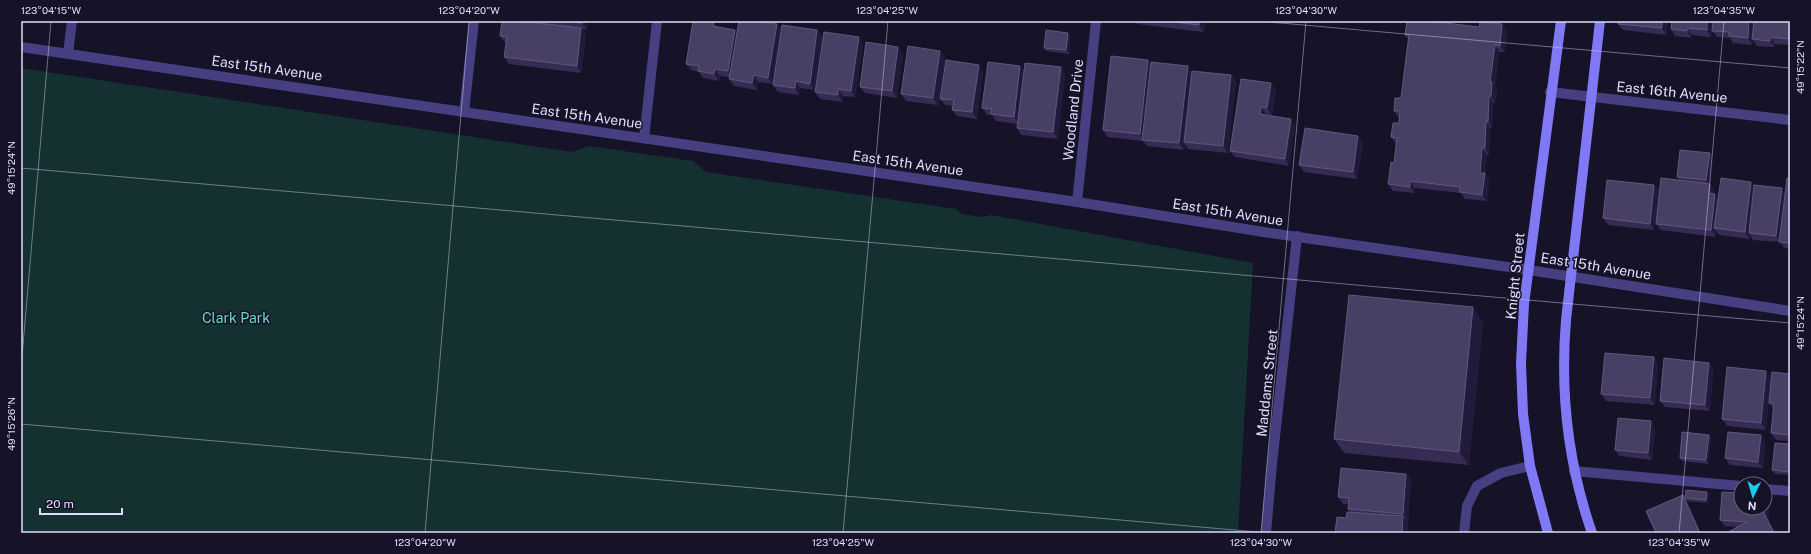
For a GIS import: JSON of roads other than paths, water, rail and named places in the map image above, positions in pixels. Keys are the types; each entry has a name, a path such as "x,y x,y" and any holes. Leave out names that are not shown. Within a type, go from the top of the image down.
{"main road":[{"name":"Knight Street","path":"1548,533 1530,466 1523,414 1521,363 1524,304 1550,92 1561,21"},
{"path":"1592,533 1574,471 1565,412 1564,362 1570,276 1600,21"}],"street":[{"path":"68,54 72,21"},
{"path":"464,112 474,21"},
{"path":"644,138 657,21"},
{"name":"Woodland Drive","path":"1077,202 1096,21"},
{"name":"East 15th Avenue","path":"21,47 1077,202 1570,276 1790,311"},
{"name":"East 16th Avenue","path":"1550,92 1790,120"},
{"name":"Maddams Street","path":"1266,533 1297,236"},
{"path":"1464,533 1467,506 1477,486 1502,473 1530,466"},
{"path":"1574,471 1733,485"},
{"path":"1773,490 1790,491"}],"park label":[{"name":"Clark Park","path":"236,318"}]}
